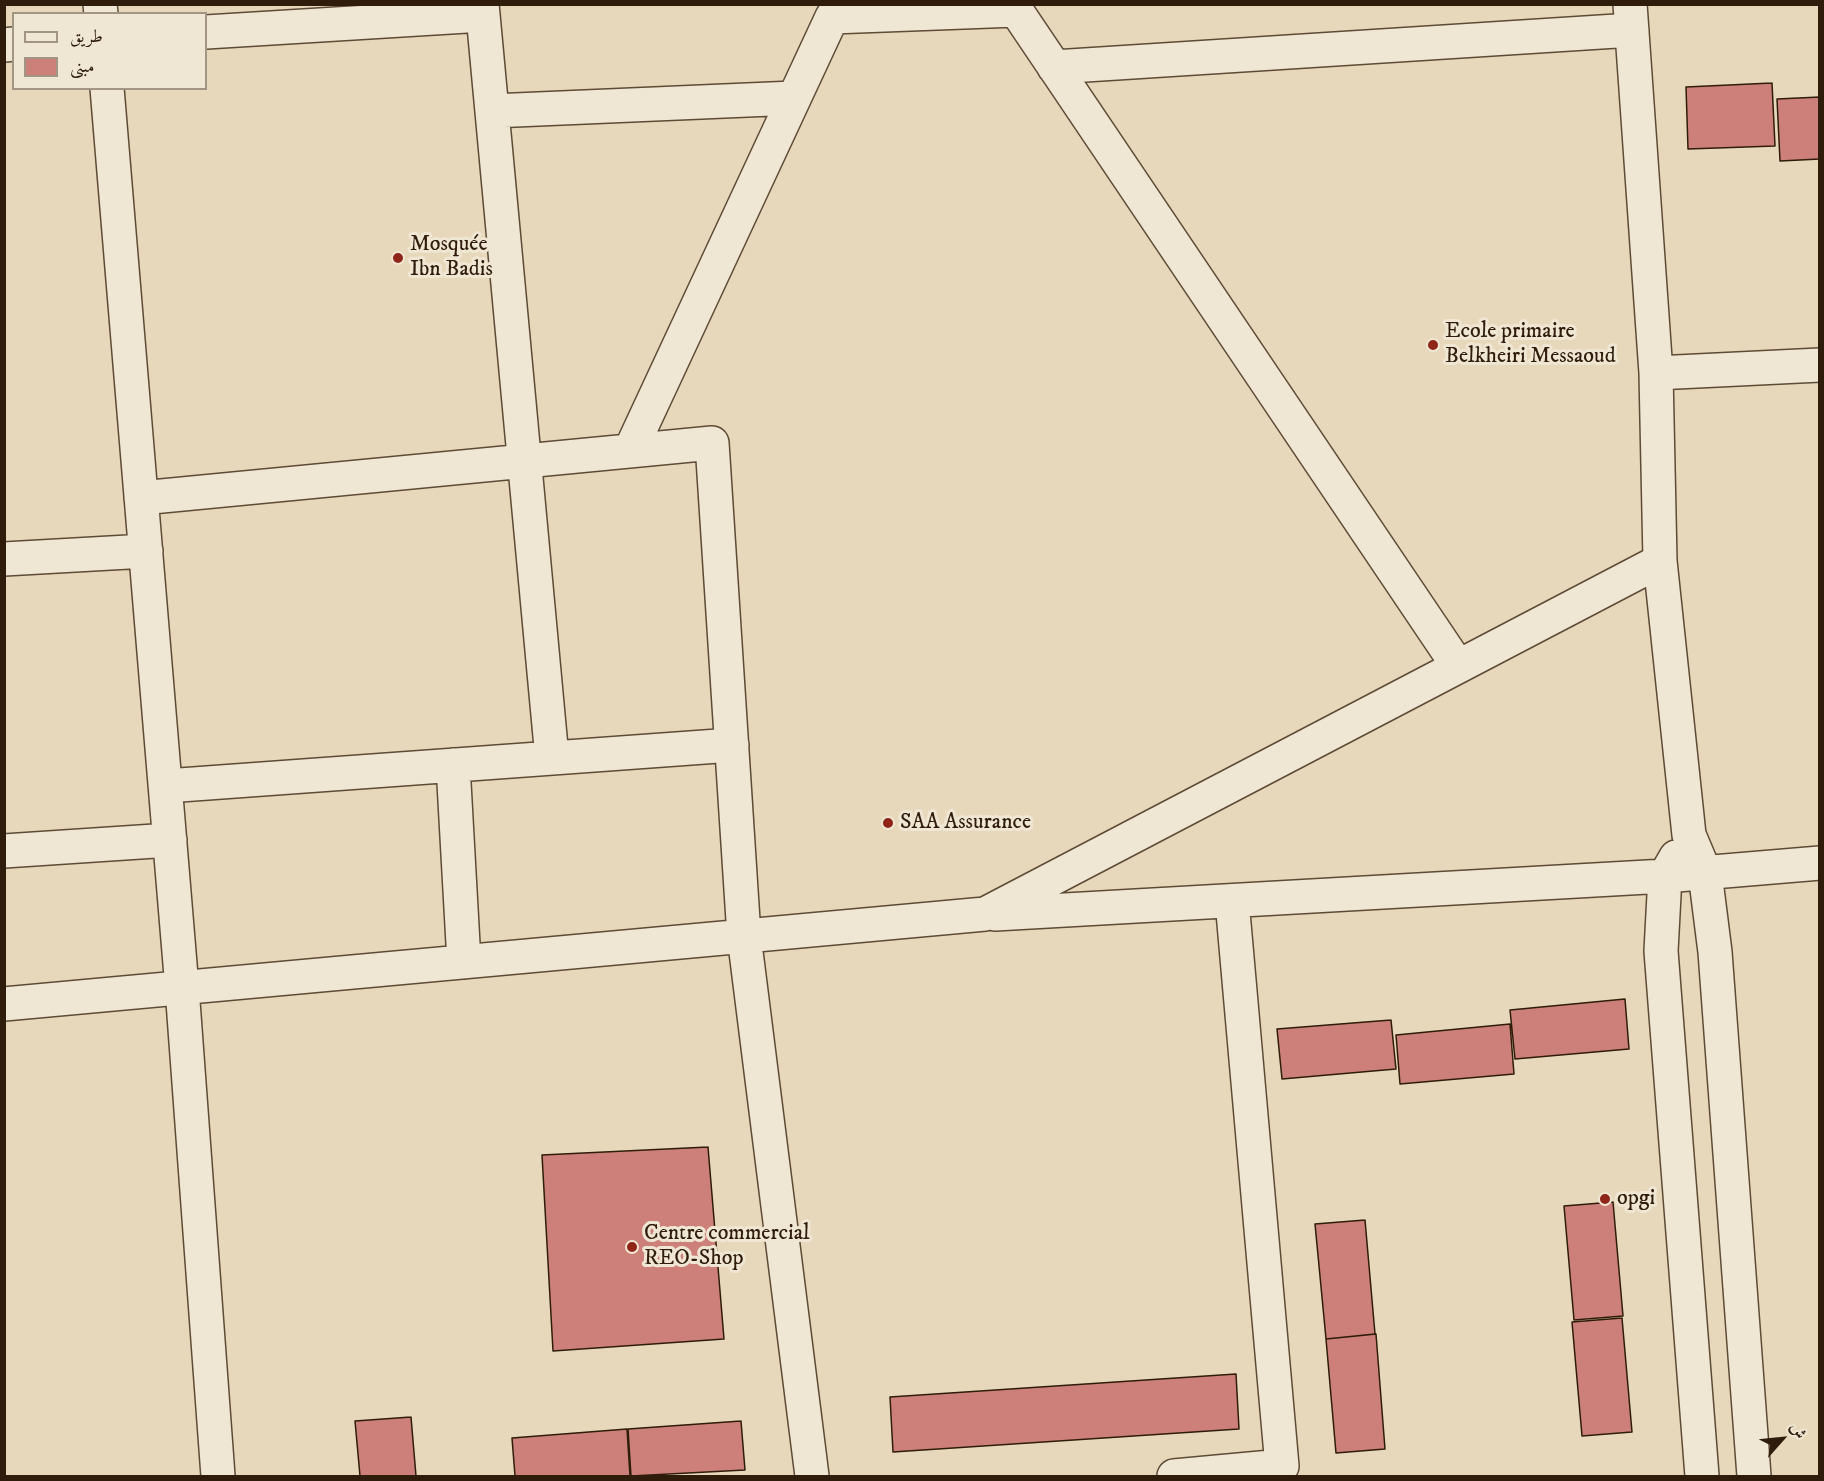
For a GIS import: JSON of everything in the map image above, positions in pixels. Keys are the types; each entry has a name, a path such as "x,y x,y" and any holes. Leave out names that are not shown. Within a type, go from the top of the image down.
{"street":[{"path":"630,451 832,17 1015,7 1458,666"},
{"path":"207,32 482,10 552,758"},
{"path":"1054,67 1631,17 1656,374 1660,561 1689,835 1705,873 1715,952 1754,1476"},
{"path":"107,90 166,786 218,1476"},
{"path":"492,111 794,98"},
{"path":"1656,374 1820,364"},
{"path":"141,498 712,443 744,936 812,1476"},
{"path":"4,559 146,551"},
{"path":"985,914 1660,561"},
{"path":"166,786 732,745"},
{"path":"453,765 464,962"},
{"path":"1689,835 1665,876 1661,951 1702,1476"},
{"path":"4,851 170,840"},
{"path":"4,1004 985,914 1665,876 1820,863"},
{"path":"1174,1476 1282,1466 1232,901"}],"building":[{"path":"1772,83 1775,146 1688,149 1686,87"},
{"path":"1820,97 1820,159 1780,161 1777,99"},
{"path":"1625,999 1629,1049 1515,1059 1510,1010"},
{"path":"1391,1020 1396,1069 1282,1079 1277,1029"},
{"path":"1510,1024 1514,1074 1400,1084 1396,1035"},
{"name":"Centre commercial REO-Shop","path":"708,1147 724,1339 553,1351 542,1155"},
{"path":"1613,1202 1623,1316 1574,1320 1564,1206"},
{"path":"1365,1220 1375,1334 1326,1339 1315,1224"},
{"path":"1622,1318 1632,1432 1582,1436 1572,1322"},
{"path":"1376,1334 1385,1449 1336,1453 1326,1339"},
{"path":"1236,1374 1239,1429 893,1452 890,1397"},
{"path":"411,1417 416,1476 360,1476 355,1421"},
{"path":"741,1421 745,1470 631,1476 628,1429"},
{"path":"627,1429 630,1476 515,1476 512,1438"}],"place":[{"name":"Mosquée Ibn Badis","path":"398,258"},
{"name":"Ecole primaire Belkheiri Messaoud","path":"1433,345"},
{"name":"SAA Assurance","path":"888,823"},
{"name":"opgi","path":"1605,1199"},
{"name":"Centre commercial REO-Shop","path":"632,1247"}]}
